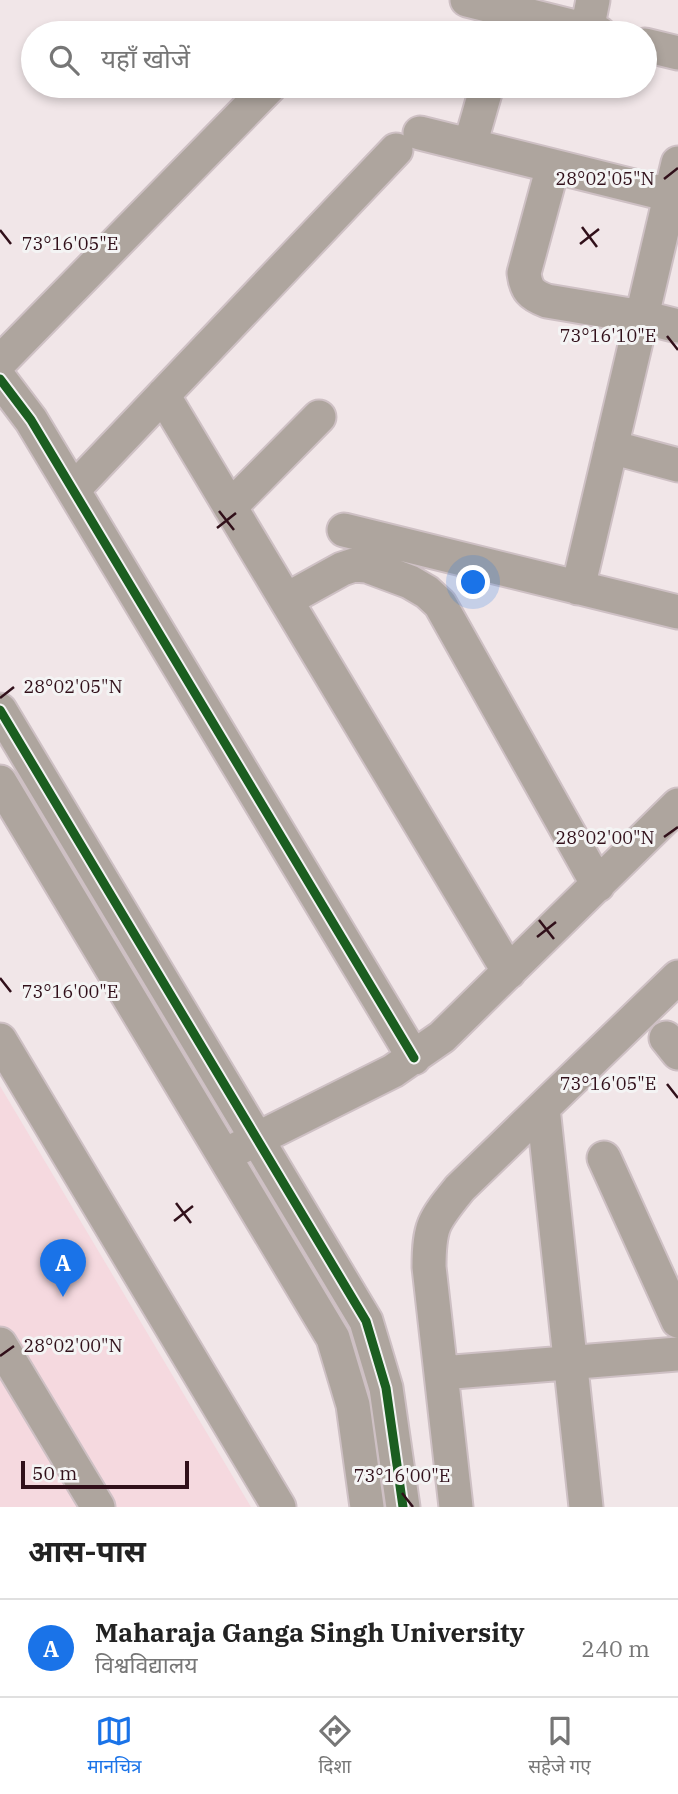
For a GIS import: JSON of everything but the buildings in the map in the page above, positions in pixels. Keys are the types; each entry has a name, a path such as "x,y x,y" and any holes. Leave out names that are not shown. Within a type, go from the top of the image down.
{"street":[{"path":"491,10 593,21"},
{"path":"657,48 678,53"},
{"path":"0,362 258,98"},
{"path":"470,145 484,98"},
{"path":"73,490 408,141 470,145 553,166 676,185 578,589"},
{"path":"553,166 524,273 525,287 534,296 547,301 678,326"},
{"path":"0,379 31,420 414,1058"},
{"path":"163,395 509,972"},
{"path":"230,507 319,417"},
{"path":"611,447 678,466"},
{"path":"344,530 678,612"},
{"path":"286,600 354,565 368,566 410,582 427,592 440,604 598,885"},
{"path":"0,710 366,1321 386,1388 403,1507"},
{"path":"0,782 333,1339 353,1405 367,1507"},
{"path":"224,1156 414,1058 442,1037 678,806"},
{"path":"456,1507 429,1267 429,1238 433,1227 438,1216 460,1188 678,977"},
{"path":"0,1040 279,1507"},
{"path":"542,1108 586,1507"},
{"path":"604,1158 678,1321"},
{"path":"0,1344 98,1507"},
{"path":"441,1373 678,1353"}],"shaded area":[{"path":"0,1086 251,1507 0,1507"}],"cycle path":[{"path":"0,379 31,420 414,1058"},
{"path":"0,710 366,1321 386,1388 403,1507"}],"place":[{"name":"Maharaja Ganga Singh University","path":"63,1297"}]}
